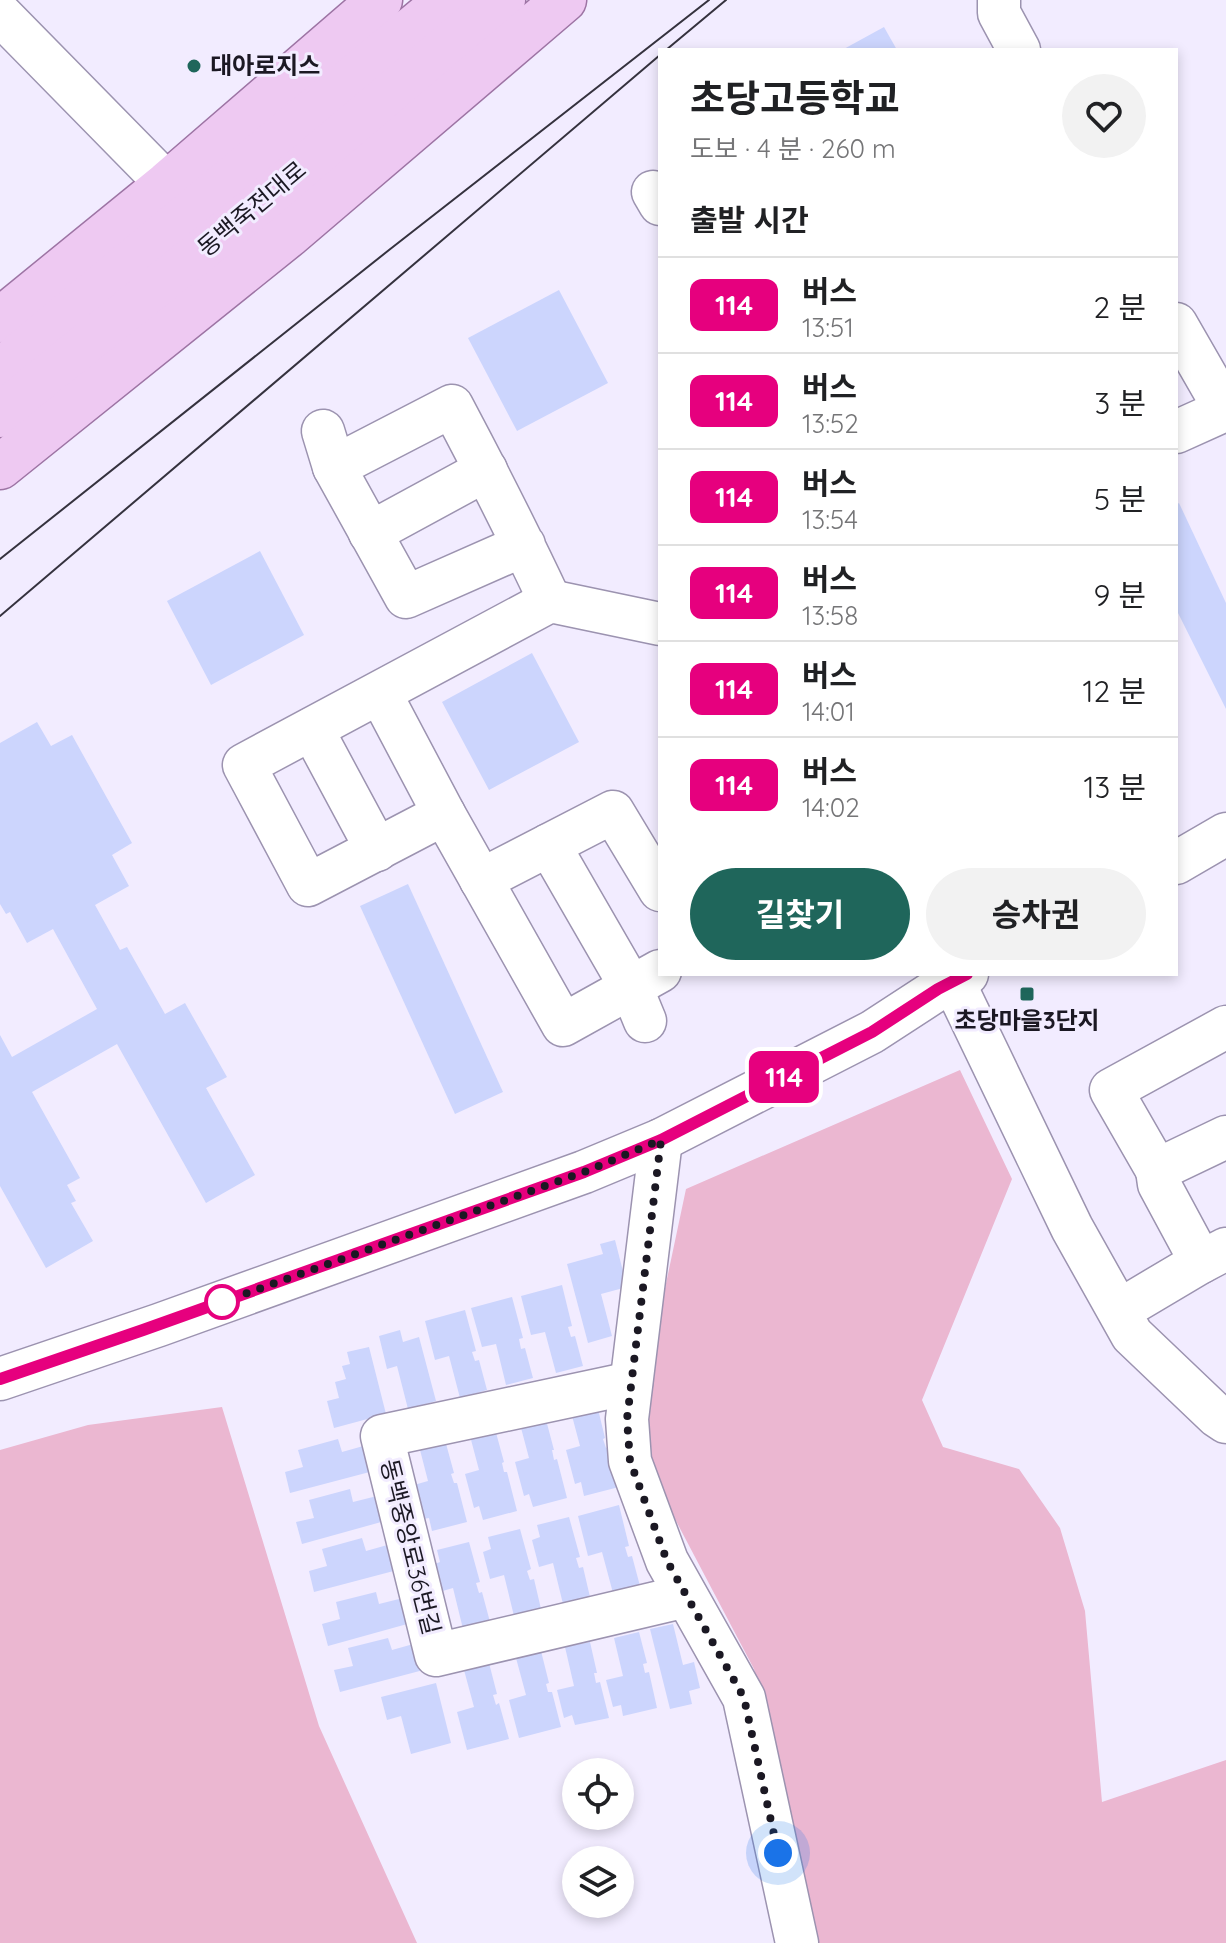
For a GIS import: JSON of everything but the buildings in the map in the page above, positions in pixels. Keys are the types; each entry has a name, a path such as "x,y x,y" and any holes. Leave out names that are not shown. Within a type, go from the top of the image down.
{"main road":[{"path":"0,320 167,184 380,0"},
{"name":"동백죽전대로","path":"0,371 447,0"},
{"name":"동백죽전대로","path":"0,415 258,206 503,0"},
{"path":"0,467 290,234 564,0"}],"street":[{"path":"999,0 999,13 1018,48"},
{"path":"0,14 167,184"},
{"path":"1178,327 1226,411 1178,431"},
{"path":"524,545 406,597 328,449 452,406 524,545 550,601"},
{"path":"370,533 486,470"},
{"path":"444,814 308,885 244,765 550,601 658,624"},
{"path":"380,693 563,1025 645,993 549,845"},
{"path":"312,729 377,850"},
{"path":"481,880 613,812 658,887"},
{"path":"1178,862 1226,834"},
{"path":"0,1379 425,1230 584,1172 661,1140 872,1032 947,980 1072,1228 1132,1335 1226,1422"},
{"path":"1137,1300 1213,1255 1159,1184 1157,1170 1111,1090 1226,1027"},
{"path":"1157,1170 1226,1137"},
{"path":"661,1140 627,1419 630,1461 667,1561 744,1698 797,1943"},
{"name":"동백중앙로36번길","path":"631,1383 382,1436 436,1655 686,1596"}],"shaded area":[{"path":"960,1070 1012,1179 922,1400 943,1447 1019,1469 1060,1528 1085,1611 1102,1802 1226,1760 1226,1943 816,1943 754,1669 665,1500 650,1464 646,1378 686,1189"},
{"path":"222,1407 319,1726 417,1943 0,1943 0,1450 88,1425"}],"tram line":[{"path":"0,559 709,0"},
{"path":"668,48 726,0"},
{"path":"0,616 658,57"}],"bus line":[{"name":"114","path":"0,1379 410,1236 661,1140 872,1032 963,976"}],"place":[{"name":"대아로지스","path":"194,66"},
{"name":"초당마을3단지","path":"1027,994"}],"route":[{"path":"222,1302 214,1305 584,1172 661,1140 627,1419 630,1461 667,1561 744,1698 778,1853"}]}
